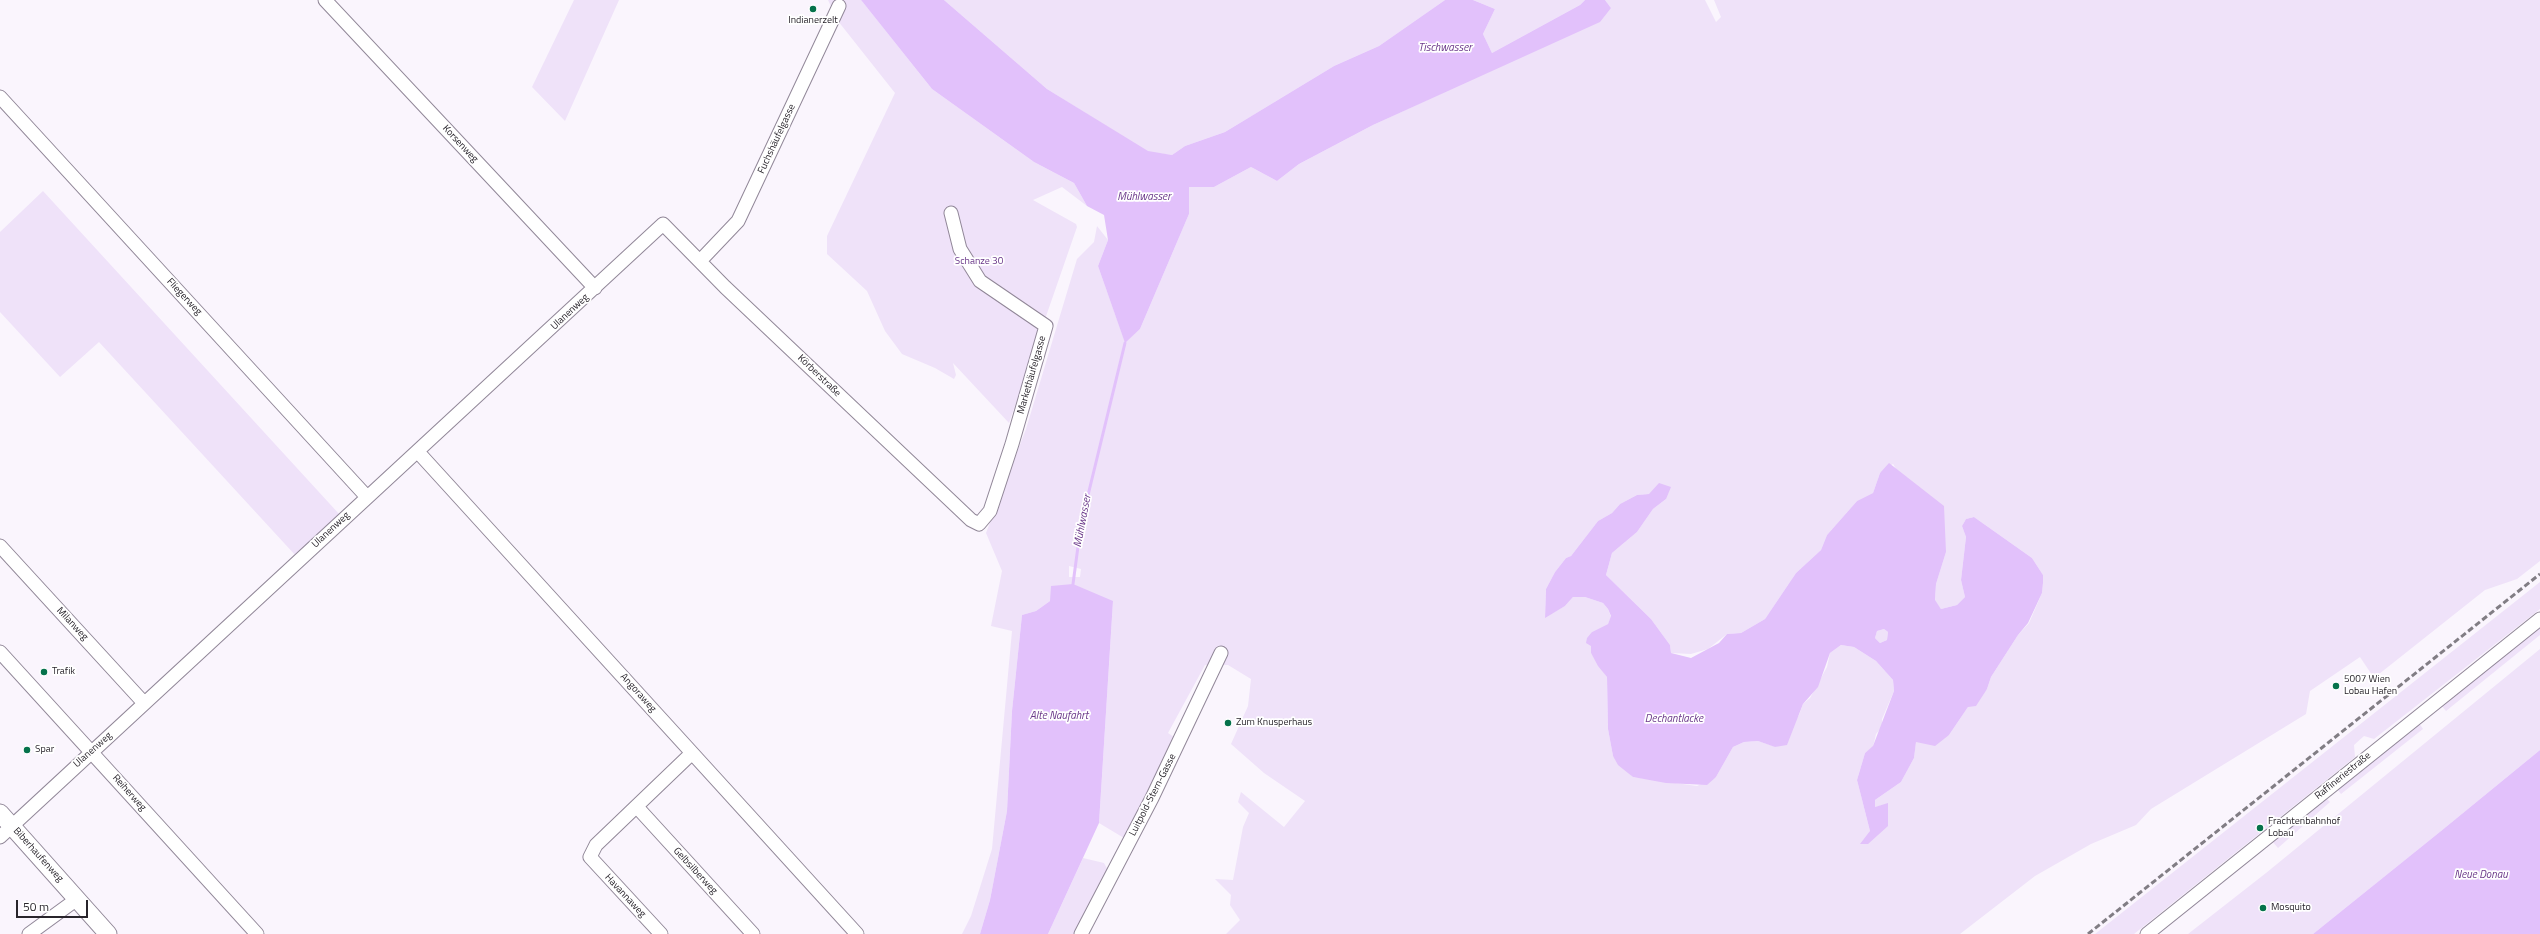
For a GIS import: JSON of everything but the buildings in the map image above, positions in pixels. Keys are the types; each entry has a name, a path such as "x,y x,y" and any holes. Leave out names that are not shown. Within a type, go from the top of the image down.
{"main road":[{"name":"Biberhaufenweg","path":"4,825 77,899 108,934"}],"street":[{"name":"Korsenweg","path":"325,0 595,288"},
{"name":"Fuchshäufelgasse","path":"700,261 738,221 840,6"},
{"name":"Fliegerweg","path":"0,96 367,497"},
{"name":"Markethäufelgasse","path":"951,213 960,249 980,281 1046,326 1012,444 990,511 979,524"},
{"name":"Ulanenweg","path":"4,825 91,752 367,497 418,452 663,224"},
{"name":"Körberstraße","path":"663,224 971,520 979,524"},
{"name":"Angoraweg","path":"418,452 857,934"},
{"name":"Milanweg","path":"0,546 144,703"},
{"name":"Raffineriestraße","path":"2147,934 2540,619"},
{"name":"Reiherweg","path":"0,652 257,934"},
{"name":"Luitpold-Stern-Gasse","path":"1081,934 1152,798 1221,653"},
{"path":"637,807 692,753"},
{"name":"Havannaweg","path":"637,807 596,845 590,857 661,934"},
{"name":"Gelbsilberweg","path":"637,807 753,934"},
{"path":"29,934 77,899"}],"green space":[{"path":"574,0 619,0 565,121 532,87"},
{"name":"Schanze 30","path":"828,0 861,0 932,89 1034,162 1074,183 1087,206 1062,187 1033,200 1076,224 1077,227 1009,423 953,363 956,375 954,379 935,368 902,354 885,331 867,291 827,254 827,236 895,93 838,21"},
{"path":"944,0 1445,0 1379,46 1334,66 1225,132 1185,146 1172,155 1148,152 1047,89"},
{"path":"1473,0 1585,0 1580,5 1492,53 1483,34 1495,9"},
{"path":"1605,0 1705,0 1716,22 1721,17 1714,0 2540,0 2540,561 2517,579 2485,590 2374,678 2360,657 2310,691 2306,714 2151,809 2136,825 2091,844 2035,876 1960,934 1226,934 1240,920 1230,905 1231,895 1215,879 1233,880 1243,827 1249,813 1238,802 1241,792 1284,827 1305,801 1264,773 1231,744 1248,706 1251,679 1228,665 1205,665 1168,733 1174,737 1124,838 1099,823 1113,601 1050,601 1036,611 1022,615 1012,711 1007,811 990,900 980,934 962,934 971,916 992,849 1012,631 991,626 1002,571 986,533 1026,429 1077,259 1094,242 1097,226 1108,240 1098,266 1125,342 1140,329 1189,214 1189,187 1214,187 1251,167 1277,181 1299,164 1373,125 1483,74 1611,8","holes":["1893,464 1946,552 1936,584 1935,601 1941,609 1957,605 1965,597 1961,580 1966,537 1962,526 1966,519 1974,517 2032,558 2043,575 2043,583 2042,593 2029,623 2018,635 1991,677 1987,689 1968,707 1949,735 1916,741 1914,758 1901,782 1875,800 1875,807 1888,804 1867,844 1870,831 1857,780 1865,753 1873,747 1876,734 1882,727 1882,719 1894,691 1893,680 1876,661 1854,647 1841,645 1830,653 1827,667 1810,698 1803,704 1799,715 1776,747 1758,741 1744,742 1733,747 1716,777 1697,786 1633,777 1613,756 1608,729 1607,677 1591,653 1592,632 1608,624 1611,617 1608,609 1603,603 1585,597 1573,597 1565,606 1545,617 1546,589 1555,572 1566,558 1571,556 1598,521 1612,513 1620,504 1637,495 1649,494 1666,499 1653,509 1637,532 1612,553 1606,575 1651,619 1670,645 1671,653 1691,654 1708,649 1727,634 1741,633 1765,619 1796,573 1821,550 1827,535 1857,501 1873,493 1880,473","1069,566 1081,569 1080,577 1069,577"]},
{"path":"43,191 340,515 296,556 99,342 60,377 0,312 0,232"},
{"path":"2540,582 2540,609 2374,739 2364,736 2354,745 2355,757 2134,934 2095,934"},
{"path":"2540,625 2540,635 2446,711 2441,705"},
{"path":"1884,629 1888,632 1887,640 1880,643 1875,638 1877,631"},
{"path":"2540,649 2540,750 2441,831 2313,934 2188,934 2266,873"},
{"path":"2419,723 2423,729 2341,794 2337,789"},
{"path":"2326,798 2330,802 2278,848 2272,841"},
{"path":"1083,858 1104,863 1109,872 1076,934 1048,934"}],"water":[{"name":"Tischwasser","path":"861,0 944,0 1047,89 1148,151 1172,155 1185,146 1225,132 1334,66 1379,46 1445,0 1473,0 1495,9 1483,34 1492,53 1580,5 1585,0 1605,0 1611,8 1600,22 1373,125 1299,164 1277,181 1251,167 1214,187 1189,187 1189,214 1140,329 1125,343 1098,266 1108,240 1104,215 1087,206 1074,183 1034,162 932,89"},
{"name":"Dechantlacke","path":"1889,463 1944,506 1946,552 1936,584 1935,600 1941,609 1957,605 1965,597 1961,580 1966,537 1962,526 1966,519 1974,517 2032,558 2043,575 2042,593 2028,623 2018,635 1991,677 1987,689 1976,706 1968,707 1949,735 1935,746 1916,742 1914,758 1901,782 1875,800 1875,807 1888,803 1888,826 1868,844 1860,844 1870,831 1857,780 1865,753 1873,746 1894,691 1893,680 1876,661 1854,647 1841,645 1830,653 1818,687 1803,704 1787,745 1775,747 1758,741 1744,742 1733,747 1716,777 1707,785 1666,783 1633,777 1618,765 1613,756 1608,729 1607,677 1598,666 1591,653 1591,646 1586,643 1587,638 1592,632 1608,624 1611,616 1608,609 1603,603 1585,597 1573,597 1565,606 1545,618 1546,589 1555,572 1566,558 1571,556 1598,521 1612,513 1620,504 1637,495 1649,494 1659,483 1671,487 1666,499 1653,509 1637,532 1612,553 1606,575 1651,619 1670,645 1671,653 1691,658 1719,643 1727,634 1741,633 1765,619 1796,573 1821,550 1827,535 1857,501 1873,493 1880,473","holes":["1884,629 1888,632 1887,640 1880,643 1875,638 1877,631"]},
{"name":"Alte Naufahrt","path":"1073,584 1113,601 1099,823 1048,934 980,934 990,900 1007,811 1012,711 1022,615 1036,611 1050,601 1051,586"},
{"name":"Neue Donau","path":"2540,750 2540,934 2313,934 2441,831"}],"waterway":[{"name":"Mühlwasser","path":"1073,584 1081,524 1125,343"}],"railway":[{"path":"2088,934 2540,574"}],"place":[{"name":"Indianerzelt","path":"813,9"},
{"name":"Trafik","path":"44,672"},
{"name":"5007 Wien Lobau Hafen","path":"2336,686"},
{"name":"Zum Knusperhaus","path":"1228,723"},
{"name":"Spar","path":"27,750"},
{"name":"Frachtenbahnhof Lobau","path":"2260,828"},
{"name":"Mosquito","path":"2263,908"}]}
